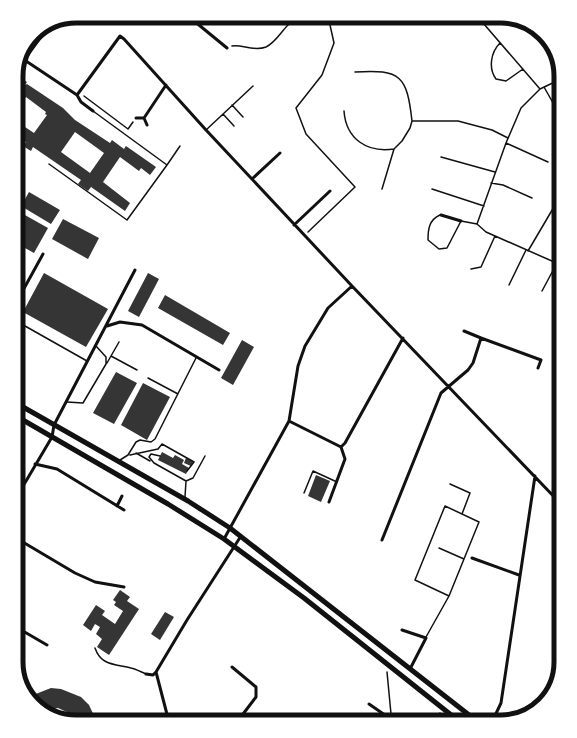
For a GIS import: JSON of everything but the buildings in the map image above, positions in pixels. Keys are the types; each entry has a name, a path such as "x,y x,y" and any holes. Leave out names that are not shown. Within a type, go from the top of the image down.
{"highway":[{"path":"23,407 185,500 242,536 469,715"},
{"path":"23,422 52,436 168,504 224,539 452,715"}],"street":[{"path":"197,23 227,48"},
{"path":"78,94 120,36 304,236 554,496"},
{"path":"26,61 78,94 81,102 93,111"},
{"path":"144,118 166,85"},
{"path":"136,118 144,118"},
{"path":"144,118 147,125"},
{"path":"252,179 280,153"},
{"path":"294,225 330,191"},
{"path":"441,214 461,221"},
{"path":"23,290 43,254"},
{"path":"23,485 52,436 54,424 135,270"},
{"path":"224,539 289,421 298,366 305,346 328,308 352,286"},
{"path":"106,326 120,322 142,325 220,370"},
{"path":"468,333 470,327"},
{"path":"464,331 541,360 538,368"},
{"path":"341,448 403,338"},
{"path":"382,540 441,392 473,363 481,338"},
{"path":"23,410 29,410"},
{"path":"289,421 341,448 345,460 329,502"},
{"path":"35,464 57,469 124,510"},
{"path":"496,715 501,704 519,575 535,476"},
{"path":"116,506 122,496"},
{"path":"146,674 153,675 156,672 186,620 242,536"},
{"path":"23,542 75,573 95,582 124,587"},
{"path":"472,558 519,575"},
{"path":"402,630 426,638 410,669"},
{"path":"23,631 47,645"},
{"path":"232,666 256,687 256,697 242,715"},
{"path":"156,672 167,715"},
{"path":"369,704 385,715"}],"lane":[{"path":"483,23 540,89"},
{"path":"500,43 495,48 491,56 493,73 496,79 506,80 523,69"},
{"path":"355,72 386,72 400,80 409,94 412,121 410,128 402,141 394,149 382,189"},
{"path":"477,224 506,143 521,108 540,89 554,82"},
{"path":"206,130 252,86"},
{"path":"544,87 554,105"},
{"path":"232,105 243,117"},
{"path":"93,111 167,165"},
{"path":"344,111 346,123 356,140 371,148 394,149"},
{"path":"223,114 234,126"},
{"path":"412,121 458,121 492,130 508,138"},
{"path":"506,143 548,162"},
{"path":"49,164 127,220 180,146"},
{"path":"441,157 495,172"},
{"path":"491,183 503,185 532,198"},
{"path":"432,190 484,206"},
{"path":"509,285 527,251 554,207"},
{"path":"441,214 434,218 428,229 428,240 440,249 447,248 461,221 477,224 486,232 554,263"},
{"path":"471,268 481,267 495,236"},
{"path":"542,291 554,269"},
{"path":"24,326 88,361"},
{"path":"66,402 83,403 119,342"},
{"path":"96,346 106,357 106,364"},
{"path":"111,356 137,370"},
{"path":"128,455 136,442 140,440 151,442 155,439 196,357"},
{"path":"148,378 178,394"},
{"path":"118,461 128,455 158,449 162,444 194,462 187,471"},
{"path":"136,453 186,481"},
{"path":"154,463 149,457 151,454 160,456"},
{"path":"186,481 193,478 205,456"},
{"path":"304,493 313,471 337,482"},
{"path":"185,500 186,481"},
{"path":"450,484 470,493 462,514"},
{"path":"426,638 449,596 479,522 445,506 415,580 449,596"},
{"path":"439,548 464,559"},
{"path":"95,648 97,656 104,661 133,668 146,674"}],"path":[{"path":"227,48 236,46 249,49 266,46 282,34 288,24 291,23"},
{"path":"304,236 355,187 306,134 296,108 322,75 334,43 330,25 331,23"},
{"path":"78,94 128,129 136,118"},
{"path":"386,664 392,715"},
{"path":"439,715 445,709"}]}
